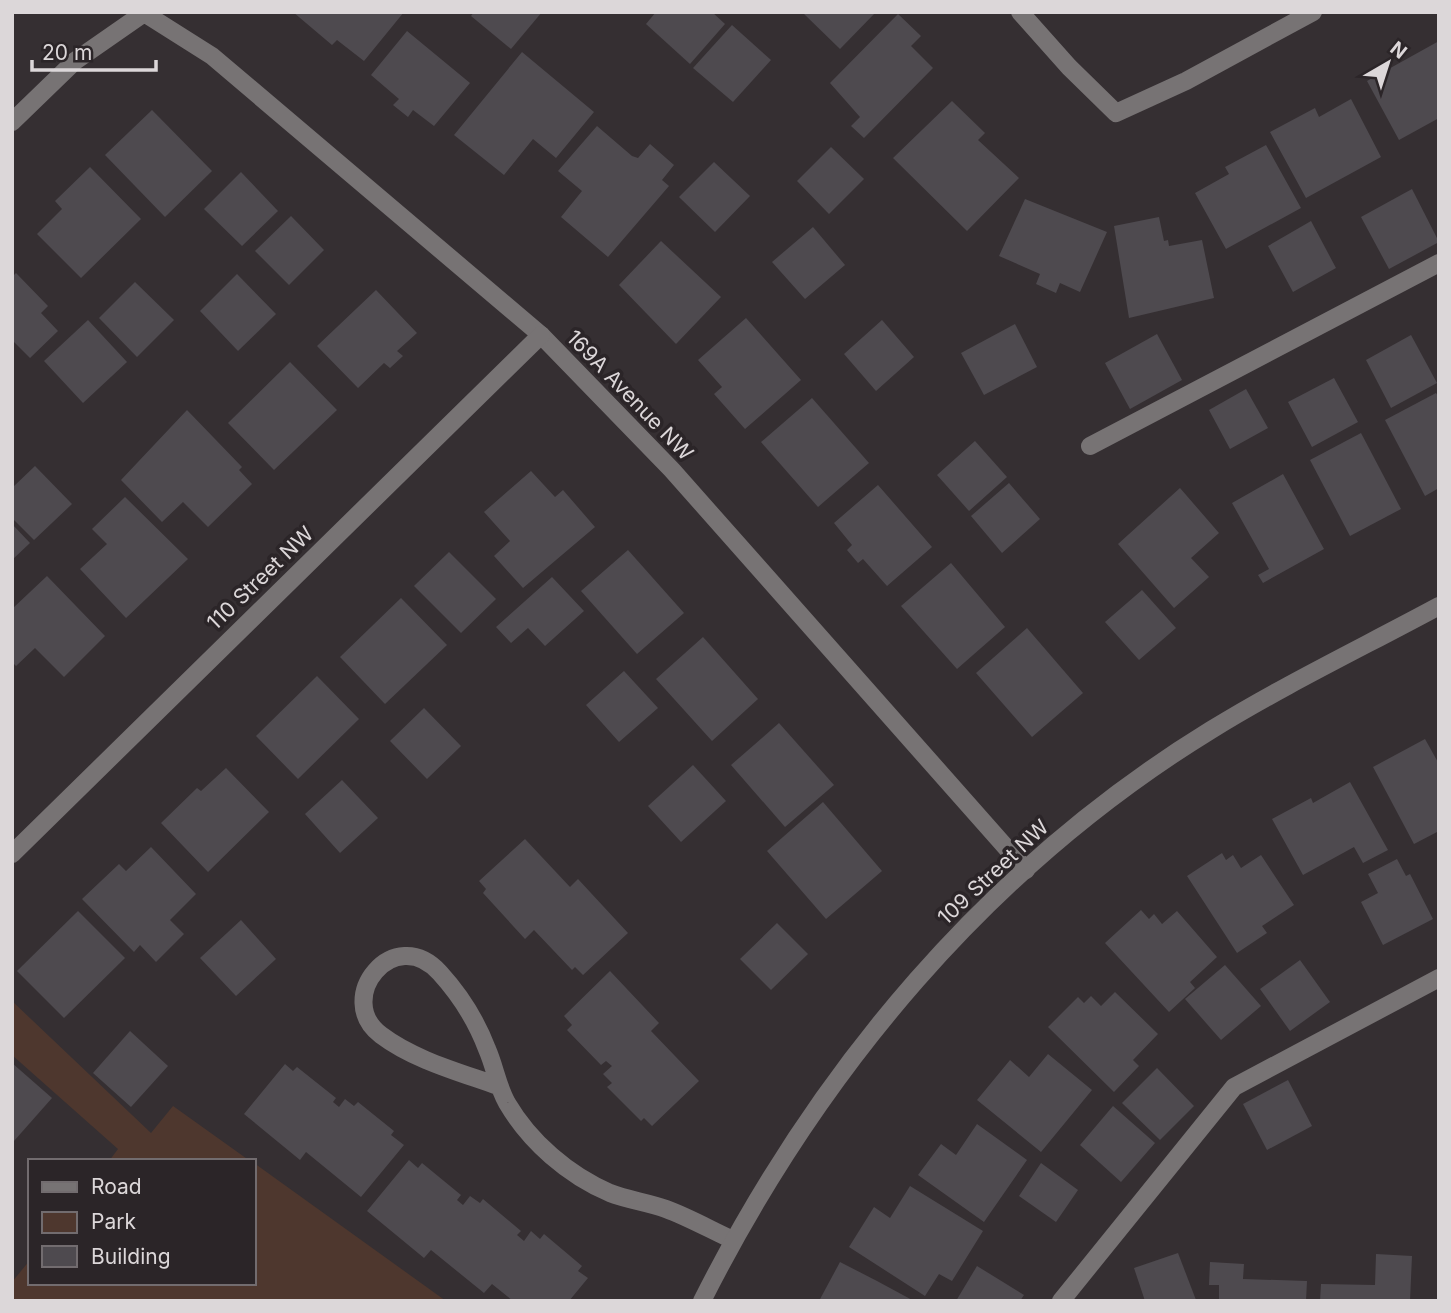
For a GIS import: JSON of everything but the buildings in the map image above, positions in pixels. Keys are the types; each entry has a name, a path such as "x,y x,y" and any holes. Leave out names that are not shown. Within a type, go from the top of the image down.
{"street":[{"path":"1020,12 1069,67 1116,113 1186,81 1313,12"},
{"path":"12,122 75,61 144,13"},
{"name":"169A Avenue NW","path":"144,13 212,55 541,335 672,470 1026,870"},
{"path":"1090,446 1439,263"},
{"name":"110 Street NW","path":"12,854 541,335"},
{"name":"109 Street NW","path":"702,1301 733,1240 787,1149 832,1083 889,1010 978,915 1026,870 1141,776 1211,730 1439,606"},
{"path":"498,1086 440,1066 382,1035 372,1026 363,999 373,972 384,962 398,956 429,960 453,987 473,1017 488,1051 498,1086 514,1114 534,1140 582,1178 608,1192 664,1208 733,1240"},
{"path":"1061,1301 1234,1087 1439,978"}],"green space":[{"path":"12,1001 151,1133 173,1106 247,1159 110,1159 118,1149 12,1055"},
{"path":"256,1164 446,1301 12,1301 12,1282 28,1262 28,1285 256,1285"}]}
